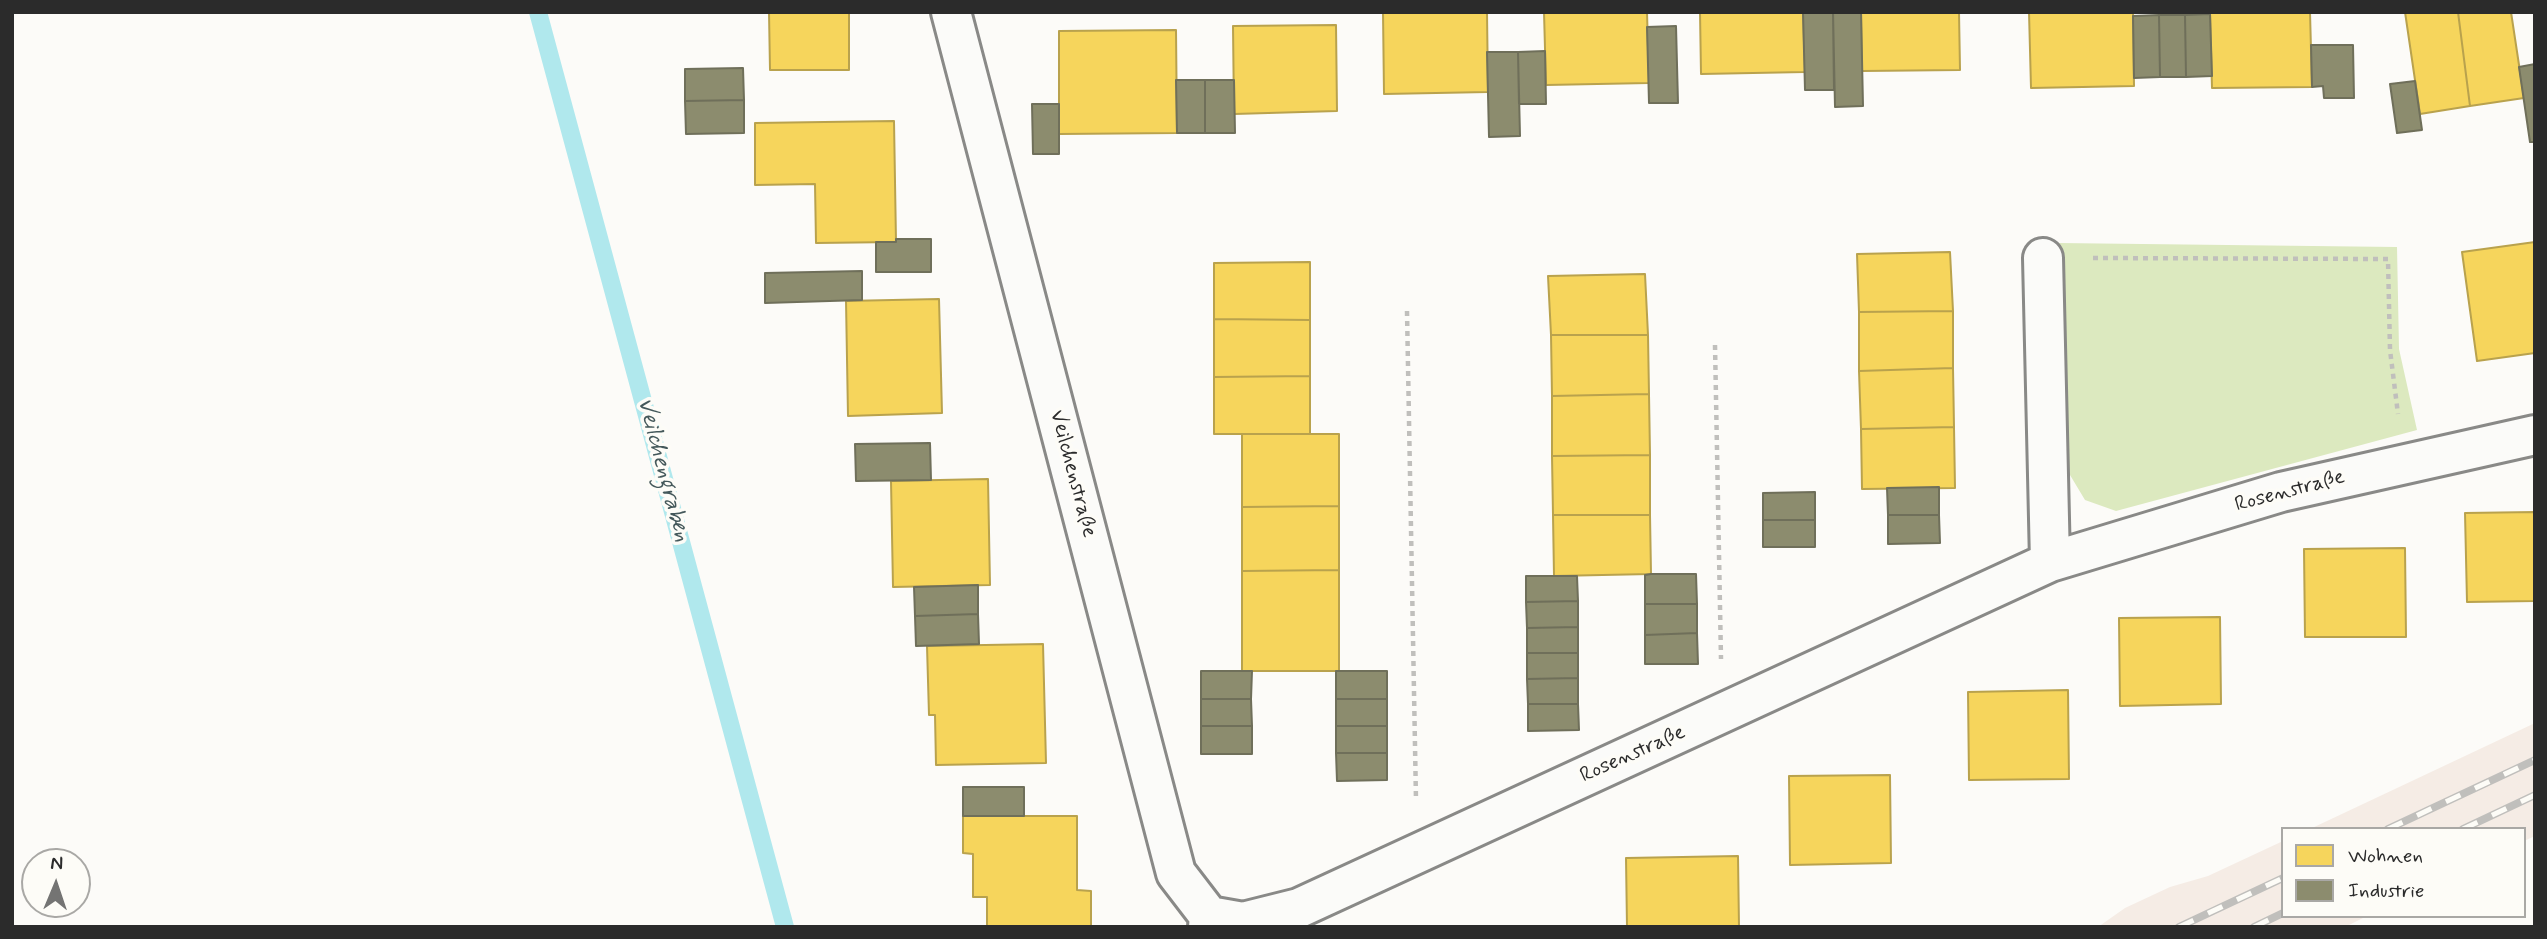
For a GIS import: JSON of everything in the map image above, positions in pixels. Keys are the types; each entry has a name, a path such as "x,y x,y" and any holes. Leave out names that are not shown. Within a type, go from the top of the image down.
{"street":[{"name":"Veilchenstraße","path":"951,12 1176,873 1209,922"},
{"path":"2043,258 2050,562"},
{"name":"Rosenstraße","path":"1209,922 1244,922 1299,908 2050,562 2281,492 2535,435"}],"path":[{"path":"2043,258 2388,259 2390,350 2399,422 2409,463"},
{"path":"1406,311 1418,852"},
{"path":"1715,345 1723,714"}],"shaded area":[{"path":"2535,723 2535,836 2526,840 2526,827 2314,827"},
{"path":"2281,842 2281,918 2363,918 2345,927 2098,927 2125,908 2170,887 2208,876"}],"green space":[{"path":"2058,243 2397,247 2399,349 2417,430 2116,511 2085,500 2061,460"}],"building: Wohnen":[{"path":"769,12 849,12 849,70 770,70"},
{"path":"1383,12 1487,12 1488,92 1384,94"},
{"path":"1544,12 1647,12 1649,83 1546,85"},
{"path":"1700,12 1803,12 1805,72 1701,74"},
{"path":"1861,12 1959,12 1960,70 1862,71"},
{"path":"2029,12 2133,12 2134,86 2031,88"},
{"path":"2210,12 2310,12 2312,87 2212,88"},
{"path":"2405,12 2458,12 2470,106 2420,114"},
{"path":"2458,12 2511,12 2524,98 2470,106"},
{"path":"1336,25 1337,111 1234,114 1233,26"},
{"path":"1176,30 1177,133 1059,134 1059,31"},
{"path":"894,121 896,242 816,243 815,184 755,185 755,123"},
{"path":"2535,242 2535,353 2477,361 2462,252"},
{"path":"1950,252 1953,311 1859,312 1857,254"},
{"path":"1310,262 1310,320 1214,319 1214,263"},
{"path":"1645,274 1648,335 1551,335 1548,276"},
{"path":"939,299 942,413 848,416 846,301"},
{"path":"1953,311 1953,368 1859,371 1859,312"},
{"path":"1214,319 1310,320 1310,376 1214,377"},
{"path":"1551,335 1648,335 1649,394 1552,396"},
{"path":"1953,368 1954,427 1861,429 1859,371"},
{"path":"1310,376 1310,434 1214,434 1214,377"},
{"path":"1649,394 1650,455 1552,456 1552,396"},
{"path":"1954,427 1955,488 1862,489 1861,429"},
{"path":"1242,434 1339,434 1339,506 1242,507"},
{"path":"1650,455 1650,515 1553,515 1552,456"},
{"path":"988,479 990,585 893,587 891,481"},
{"path":"1339,506 1339,570 1242,571 1242,507"},
{"path":"2535,512 2535,601 2467,602 2465,513"},
{"path":"1553,515 1650,515 1651,574 1554,576"},
{"path":"2405,548 2406,637 2305,637 2304,549"},
{"path":"1339,570 1339,671 1242,671 1242,571"},
{"path":"2220,617 2221,704 2120,706 2119,618"},
{"path":"1043,644 1046,763 936,765 935,715 929,715 927,646"},
{"path":"2068,690 2069,779 1969,780 1968,692"},
{"path":"1890,775 1891,863 1790,865 1789,776"},
{"path":"963,816 1077,816 1077,890 1091,891 1091,927 987,927 987,897 973,897 973,854 963,853"},
{"path":"1738,856 1739,927 1627,927 1626,858"}],"building: Industrie":[{"path":"1803,12 1833,12 1834,90 1805,90"},
{"path":"1833,12 1861,12 1863,106 1835,107"},
{"path":"2210,14 2212,76 2186,77 2185,15"},
{"path":"2159,15 2160,77 2134,78 2133,16"},
{"path":"2159,15 2185,15 2186,77 2160,77"},
{"path":"1676,26 1678,103 1649,103 1647,27"},
{"path":"2311,45 2353,45 2354,98 2324,98 2323,86 2312,87"},
{"path":"1545,51 1546,104 1519,104 1518,52"},
{"path":"1487,52 1518,52 1520,136 1489,137"},
{"path":"2535,64 2535,142 2530,142 2519,67"},
{"path":"743,68 744,100 685,101 685,69"},
{"path":"1176,80 1205,80 1205,133 1177,133"},
{"path":"1205,80 1234,80 1235,133 1205,133"},
{"path":"2415,81 2422,130 2397,133 2390,84"},
{"path":"744,100 744,133 686,134 685,101"},
{"path":"1032,104 1059,104 1059,154 1033,154"},
{"path":"896,239 931,239 931,272 876,272 876,242 896,242"},
{"path":"862,271 862,300 765,303 765,273"},
{"path":"930,443 931,480 856,481 855,444"},
{"path":"1939,487 1939,515 1888,515 1887,488"},
{"path":"1815,492 1815,520 1763,520 1763,493"},
{"path":"1888,515 1939,515 1940,543 1888,544"},
{"path":"1763,520 1815,520 1815,547 1763,547"},
{"path":"1696,574 1697,604 1645,604 1645,575"},
{"path":"1526,576 1577,576 1578,601 1526,602"},
{"path":"978,585 978,614 915,616 914,587"},
{"path":"1578,601 1578,627 1527,628 1526,602"},
{"path":"1645,604 1697,604 1697,633 1645,635"},
{"path":"978,614 979,644 916,646 915,616"},
{"path":"1578,627 1578,653 1527,653 1527,628"},
{"path":"1697,633 1698,664 1645,664 1645,635"},
{"path":"1527,653 1578,653 1578,678 1527,679"},
{"path":"1201,671 1252,671 1251,699 1201,699"},
{"path":"1336,671 1387,671 1387,699 1336,699"},
{"path":"1578,678 1578,704 1528,704 1527,679"},
{"path":"1201,699 1251,699 1252,726 1201,726"},
{"path":"1336,699 1387,699 1387,726 1336,726"},
{"path":"1528,704 1578,704 1579,730 1528,731"},
{"path":"1201,726 1252,726 1252,754 1201,754"},
{"path":"1336,726 1387,726 1387,753 1336,753"},
{"path":"1336,753 1387,753 1387,780 1337,781"},
{"path":"963,787 1024,787 1024,816 963,816"}],"waterway":[{"name":"Veilchengraben","path":"538,12 785,927"}],"railway":[{"path":"2392,827 2535,760"},
{"path":"2467,827 2535,795"},
{"path":"2179,927 2281,879"},
{"path":"2254,927 2281,914"}]}
